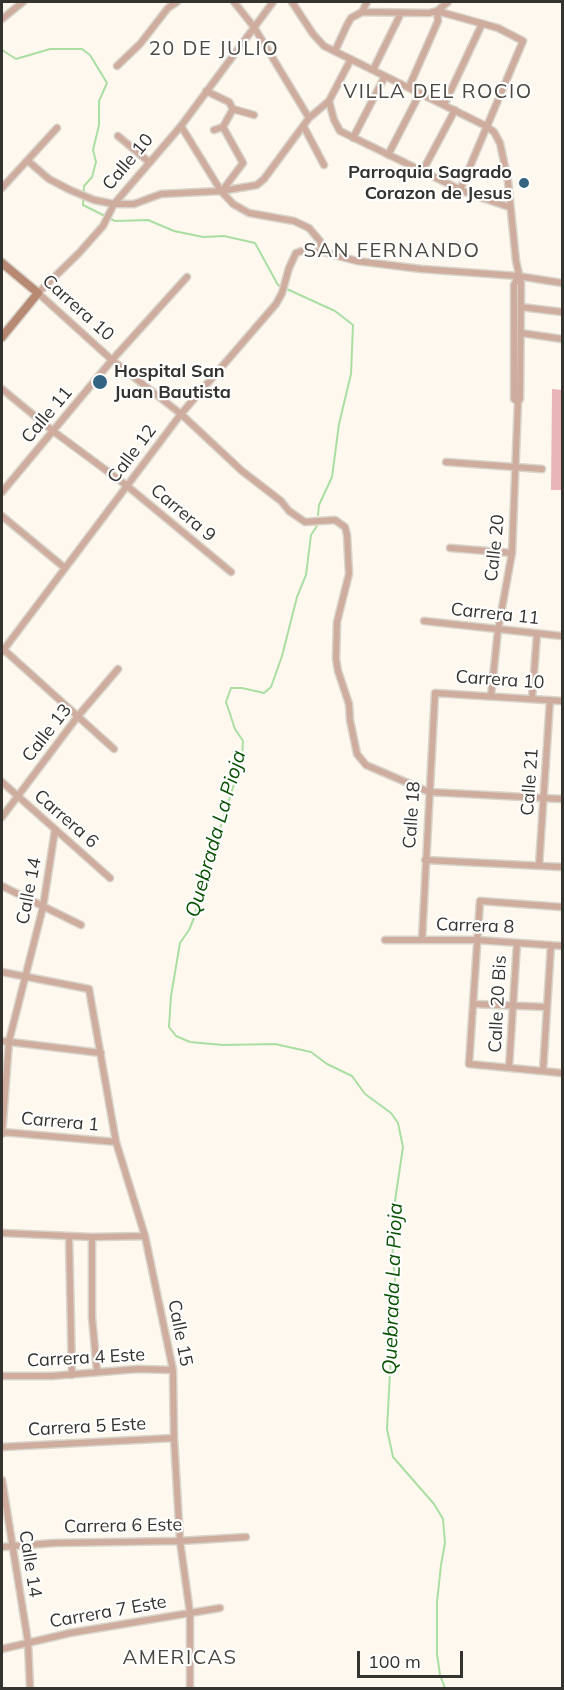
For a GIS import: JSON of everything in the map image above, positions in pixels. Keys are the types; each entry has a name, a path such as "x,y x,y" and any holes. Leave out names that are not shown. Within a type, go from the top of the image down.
{"main road":[{"name":"Carrera 10","path":"2,263 38,293"},
{"name":"Calle 10","path":"2,337 38,293"}],"street":[{"path":"117,66 140,44 168,8 177,2"},
{"path":"234,2 254,27 309,118"},
{"name":"Calle 10","path":"38,293 103,226 114,204 181,126 273,2"},
{"path":"292,2 324,46 455,110 494,132 500,143 508,181 509,207 518,276 521,283 520,399 518,402 514,399 514,285 518,276"},
{"path":"362,12 367,2"},
{"path":"335,51 351,18 362,12 429,13 437,11 448,2"},
{"path":"2,19 19,3"},
{"path":"437,11 498,28 523,41 460,190"},
{"path":"409,87 438,21 437,11"},
{"path":"373,70 401,13"},
{"path":"444,105 483,24"},
{"path":"28,161 49,179 70,190 94,200 114,204 134,204 161,194 223,190 257,185 264,179 309,118 329,101 351,59"},
{"path":"353,138 385,76"},
{"path":"206,91 229,102 233,109 254,115"},
{"path":"388,155 420,93"},
{"path":"329,101 340,131 460,190 509,207"},
{"path":"214,130 223,127 233,109"},
{"path":"422,172 455,110"},
{"path":"181,126 233,204 249,213 294,221 309,228 320,241 323,252 378,264 518,276 562,283"},
{"path":"223,127 243,162 223,190"},
{"path":"303,127 324,165"},
{"path":"2,188 57,128"},
{"path":"118,136 149,162"},
{"name":"Calle 12","path":"2,649 181,414 262,320 282,293 288,268 296,253 323,252"},
{"name":"Calle 11","path":"2,492 112,360 187,276"},
{"name":"Carrera 10","path":"38,293 112,360 181,414 242,471 281,501 289,511 305,522 335,520 345,527 349,574 337,622 336,658 349,704 357,754 366,765 429,792"},
{"path":"521,307 562,312"},
{"path":"521,333 562,339"},
{"name":"Carrera 9","path":"2,389 53,431 126,485 231,572"},
{"name":"Calle 20","path":"491,696 498,630 512,553 518,402"},
{"path":"446,462 542,469"},
{"path":"2,516 65,568"},
{"path":"450,548 512,553"},
{"name":"Carrera 11","path":"424,621 562,636"},
{"path":"532,699 537,634"},
{"path":"2,649 114,749"},
{"name":"Calle 13","path":"2,816 78,716 118,669"},
{"name":"Carrera 10","path":"435,693 562,701"},
{"name":"Calle 18","path":"422,940 435,693"},
{"name":"Calle 21","path":"539,866 550,700"},
{"name":"Carrera 6","path":"2,782 110,878"},
{"path":"429,792 562,799"},
{"name":"Calle 14","path":"2,1133 9,1041 43,907 55,830"},
{"path":"425,860 562,867"},
{"path":"2,886 81,925"},
{"path":"562,907 480,901 469,1064 562,1072"},
{"name":"Carrera 8","path":"386,940 477,940 562,946"},
{"name":"Calle 20 Bis","path":"509,1068 517,943"},
{"path":"543,1071 551,945"},
{"path":"2,972 25,977"},
{"name":"Calle 15","path":"25,977 89,989 116,1142 145,1236 173,1370 180,1541 189,1613 190,1689"},
{"path":"473,1004 547,1007"},
{"path":"2,1041 101,1053"},
{"name":"Carrera 1","path":"2,1133 116,1142"},
{"path":"2,1233 92,1237 145,1236"},
{"path":"69,1236 72,1375"},
{"path":"92,1237 92,1317 97,1371"},
{"name":"Carrera 4 Este","path":"2,1376 72,1375 138,1368 173,1370"},
{"name":"Carrera 5 Este","path":"2,1447 174,1438"},
{"name":"Calle 14","path":"2,1480 28,1642 30,1689"},
{"name":"Carrera 6 Este","path":"2,1547 54,1543 180,1541 246,1537"},
{"name":"Carrera 7 Este","path":"2,1649 28,1642 220,1608"}],"shaded area":[{"path":"552,389 562,390 562,490 551,490"}],"waterway":[{"name":"Quebrada La Pioja","path":"2,50 16,59 50,49 82,49 90,55 107,83 99,101 99,125 93,150 96,162 92,177 84,186 83,205 115,221 148,220 174,231 203,237 224,236 255,243 278,285 335,311 353,325 351,374 339,424 332,477 319,505 318,515"},
{"name":"Quebrada La Pioja","path":"317,526 311,535 306,575 297,597 282,656 271,687 264,693 231,688 226,702 235,729 243,741 242,759 194,918 180,943 171,996 169,1027 176,1036 190,1042 223,1045 275,1044 311,1052 327,1064 352,1076 365,1094 391,1113 398,1123 403,1147 391,1228 395,1280 387,1429 393,1457 434,1504 443,1519 445,1543 437,1602 437,1654 440,1675 445,1688"}],"place":[{"name":"Parroquia Sagrado Corazon de Jesus","path":"524,183"},
{"name":"Hospital San Juan Bautista","path":"100,382"}],"district":[{"name":"20 DE JULIO","path":"214,49"},
{"name":"VILLA DEL ROCIO","path":"438,92"},
{"name":"SAN FERNANDO","path":"392,251"},
{"name":"AMERICAS","path":"180,1658"}]}
